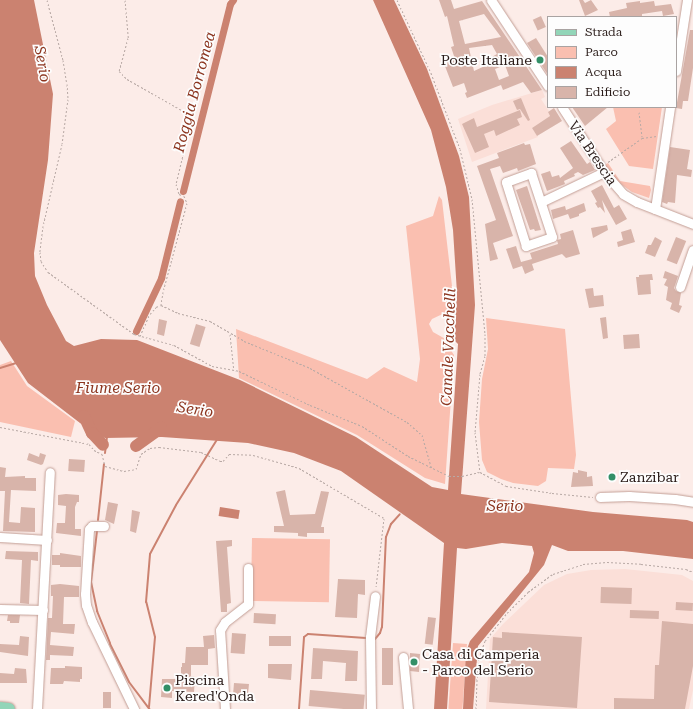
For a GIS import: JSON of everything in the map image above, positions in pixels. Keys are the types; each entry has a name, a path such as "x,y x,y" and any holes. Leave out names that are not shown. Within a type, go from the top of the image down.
{"main road":[{"path":"0,708 9,709"}],"street":[{"path":"491,0 547,84"},
{"path":"677,58 680,16 687,0"},
{"name":"Via Brescia","path":"563,108 603,169 623,194 693,224"},
{"path":"655,209 670,108"},
{"path":"541,202 603,169"},
{"path":"531,173 541,202 552,238 526,246 506,182 531,173"},
{"path":"680,287 693,250"},
{"path":"37,709 50,472"},
{"path":"600,497 629,496 675,499 693,502"},
{"path":"104,526 92,526 89,529 85,594 86,605 92,622 134,709"},
{"path":"0,537 47,540"},
{"path":"225,709 220,630 225,622 248,604 248,568"},
{"path":"371,709 370,637 375,596"},
{"path":"0,609 43,610"},
{"path":"403,657 408,709"}],"path":[{"path":"46,0 63,60 68,99 62,144 44,226 40,252 41,261 48,272 57,280 99,307 132,332 140,336 174,345 212,366 221,369 234,370 362,426 432,469 449,476 462,476 480,472 506,486 552,493 600,497"},
{"path":"125,0 128,38 119,71 127,79 185,112 191,122 176,184 179,194 184,196 187,203 163,292 161,305"},
{"path":"397,0 431,73 450,122 460,149 472,199 485,334 485,356 480,374 475,432 480,472"},
{"path":"639,112 642,138"},
{"path":"603,169 642,138 659,136"},
{"path":"140,336 150,314 156,307 161,305 178,313 210,321 230,334 310,368 407,422 422,435 432,469"},
{"path":"230,334 234,370"},
{"path":"0,427 89,444 94,450 102,454 105,466 124,471 136,469 141,454 150,448 201,452 223,461 229,454 253,455 299,468 384,518 375,596"},
{"path":"476,709 479,658 485,641 507,613 528,592 553,574 583,564 606,562 641,564 693,572"}],"shaded area":[{"path":"542,90 545,97 541,99 549,111 550,116 532,128 538,137 472,162 458,119 492,105"},
{"path":"625,569 682,575 693,581 693,690 689,709 486,709 490,639 503,624 544,585 567,574 591,570"}],"green space":[{"path":"613,108 662,108 653,169 629,166 606,129 616,121"},
{"path":"608,163 620,181 650,186 651,190 649,198 632,192 618,182 605,165"},
{"path":"439,196 442,200 452,286 451,310 432,319 429,324 433,332 449,341 450,349 454,355 445,484 425,478 357,435 239,378 236,329 367,379 384,367 417,382 420,359 406,226 433,216"},
{"path":"486,318 565,329 576,455 574,469 548,468 546,481 538,486 513,483 501,479 487,472 482,460 479,422 482,379 488,349"},
{"path":"11,361 27,386 75,421 71,437 0,422 0,365"},
{"path":"252,538 330,539 329,602 251,601"},
{"path":"453,643 467,644 462,709 448,709"}],"water":[{"name":"Fiume Serio","path":"0,0 34,0 53,94 48,160 34,253 35,276 47,305 66,341 74,346 101,339 137,340 240,380 356,437 432,487 448,490 458,344 454,340 457,293 453,230 446,187 431,130 373,0 394,0 427,69 459,156 469,197 475,305 461,494 593,512 687,520 693,522 693,559 623,551 568,551 552,545 544,565 478,646 473,709 463,709 466,652 470,641 529,572 534,553 532,546 502,543 466,549 457,548 447,709 434,709 444,543 341,471 294,453 248,443 162,437 105,438 80,423 28,383 0,340"},
{"path":"220,507 240,510 238,519 219,516"}],"building":[{"path":"439,0 451,0 454,9 482,1 542,90 531,93 523,82 503,90 501,85 467,98 464,83 453,87 443,61 455,59 451,47 454,46 447,16 445,17","holes":["484,14 501,37 465,44 459,21","492,45 497,54 485,61 487,65 474,71 469,48","505,65 509,76 499,80 495,69"]},
{"path":"579,0 583,0 585,3 591,0 598,10 585,16"},
{"path":"654,1 655,6 671,4 674,14 663,16 662,11 642,14 642,16 610,16 609,12 627,8 626,3"},
{"path":"541,16 546,27 538,31 533,20"},
{"path":"690,30 693,30 693,68 688,101 683,101 682,109 676,108"},
{"path":"536,38 547,55 547,73 527,43"},
{"path":"521,98 530,120 528,121 520,109 517,110 513,101"},
{"path":"554,108 562,121 537,136 532,128 550,116 548,112"},
{"path":"573,108 607,108 585,126"},
{"path":"520,110 522,117 517,119 520,125 496,136 494,130 484,134 489,147 475,153 462,124 474,118 477,127"},
{"path":"571,141 587,164 590,162 595,170 583,175 578,172 574,174 575,176 564,181 565,184 547,191 541,174 550,171 552,177 559,175 560,178 573,168 560,148"},
{"path":"524,143 525,145 530,144 536,164 518,171 517,168 503,173 500,166 490,169 513,236 493,243 498,259 490,261 485,224 496,220 477,166 499,158 497,153"},
{"path":"670,147 690,150 687,169 692,170 691,177 677,175 675,203 668,202 667,204 662,202"},
{"path":"602,185 614,208 619,205 627,219 616,225 602,200 605,213 600,207 598,208 595,203 597,202 591,191"},
{"path":"527,186 541,230 530,230 516,190"},
{"path":"584,203 586,211 579,214 579,216 570,219 568,214 553,219 551,210 565,206 566,210"},
{"path":"607,225 608,230 593,238 591,228"},
{"path":"631,229 635,242 618,247 617,242 623,240 621,232"},
{"path":"573,230 580,254 566,258 562,254 532,264 534,270 525,274 522,266 513,269 506,249 516,246 521,262 532,259 530,253 558,244 557,240 561,239 560,234"},
{"path":"655,237 662,241 655,257 645,253 648,245 651,245"},
{"path":"676,237 686,241 677,264 667,260"},
{"path":"665,271 678,276 674,288 676,291 681,293 679,305 682,306 679,313 670,309 672,303 666,300 668,287 664,285 667,279 663,278"},
{"path":"652,274 653,280 650,280 651,294 638,295 636,277 639,277 639,275"},
{"path":"593,288 594,296 603,295 604,306 589,308 585,289"},
{"path":"606,317 608,338 603,339 600,318"},
{"path":"159,319 167,321 164,336 157,334"},
{"path":"196,324 206,327 199,347 190,344"},
{"path":"639,334 640,348 624,349 623,335"},
{"path":"29,453 39,457 40,453 46,455 43,464 41,465 27,460"},
{"path":"69,459 85,460 84,472 68,471"},
{"path":"0,467 6,468 5,477 25,476 25,478 36,478 36,491 11,490 9,522 20,523 21,507 35,508 35,532 3,531 5,491 0,491"},
{"path":"578,470 587,472 587,477 592,476 593,486 571,487 573,472 578,473"},
{"path":"285,490 290,515 315,514 321,491 329,492 321,527 324,527 324,533 307,533 307,537 298,536 298,533 274,532 274,526 284,526 276,492"},
{"path":"58,495 79,495 79,502 77,502 75,507 75,529 81,529 81,536 56,533 57,523 65,523 66,506 58,505"},
{"path":"108,502 118,504 114,524 105,520"},
{"path":"132,510 140,512 136,533 130,531"},
{"path":"232,540 232,546 227,547 231,603 227,604 227,612 221,612 216,541"},
{"path":"6,551 38,552 38,561 31,560 29,604 20,603 22,560 5,559"},
{"path":"60,553 81,556 81,567 60,567 60,565 52,565 52,555 60,555"},
{"path":"338,579 365,580 365,595 358,594 357,618 335,617"},
{"path":"60,584 79,586 79,597 64,597 63,624 75,624 74,634 51,632 50,645 74,647 73,656 50,655 50,660 46,660 48,618 52,618 53,596 51,596 51,585"},
{"path":"601,587 632,588 631,604 600,603"},
{"path":"676,602 693,603 693,611 676,610"},
{"path":"630,610 659,611 659,619 630,618"},
{"path":"254,613 276,614 275,624 253,623"},
{"path":"8,615 20,615 19,623 10,623 10,621 7,621"},
{"path":"428,617 436,618 433,645 425,644"},
{"path":"662,621 693,624 693,666 685,709 614,709 614,698 654,699 655,665 659,665"},
{"path":"502,632 582,637 577,708 489,702 493,637 502,638"},
{"path":"232,633 246,634 245,654 231,653"},
{"path":"214,635 215,648 208,649 208,665 191,665 191,676 195,677 194,692 172,691 172,698 161,697 162,679 178,679 179,676 181,676 182,663 185,663 186,647 204,647 203,636"},
{"path":"20,636 29,637 28,656 0,652 0,644 19,645"},
{"path":"269,636 291,636 291,646 269,646"},
{"path":"313,648 358,651 357,681 345,681 346,663 323,661 322,679 311,679"},
{"path":"382,648 393,648 393,685 382,685"},
{"name":"Casa di Camperia - Parco del Serio","path":"410,653 420,654 419,672 410,671"},
{"path":"268,664 292,664 291,680 268,678"},
{"path":"65,666 82,667 82,679 80,679 80,682 64,681 63,684 50,684 51,668 65,668"},
{"path":"15,668 26,669 27,683 0,683 0,673 14,674"},
{"path":"234,683 249,684 248,694 233,695"},
{"path":"310,690 365,695 364,709 309,706"},
{"path":"103,692 111,692 111,708 103,708"}],"waterway":[{"name":"Roggia Borromea","path":"183,191 230,4 233,0"},
{"path":"136,331 161,278 180,201"},
{"path":"0,368 16,363"},
{"path":"84,416 92,433 103,445"},
{"path":"136,446 161,428"},
{"path":"105,453 107,436"},
{"path":"149,707 155,637 146,602 150,554 176,505 218,438"},
{"path":"98,520 104,464"},
{"path":"375,639 380,633 382,627 386,537 391,524 400,514"},
{"path":"97,531 91,582 97,611 110,644 129,682 149,709"},
{"path":"299,709 304,637 308,634 366,638"}],"place":[{"name":"Poste Italiane","path":"540,60"},
{"name":"Zanzibar","path":"612,477"},
{"name":"Casa di Camperia - Parco del Serio","path":"414,662"},
{"name":"Piscina Kered'Onda","path":"167,688"}],"water label":[{"name":"Serio","path":"42,64"},
{"name":"Canale Vacchelli","path":"449,347"},
{"name":"Serio","path":"195,410"},
{"name":"Serio","path":"505,507"}]}
